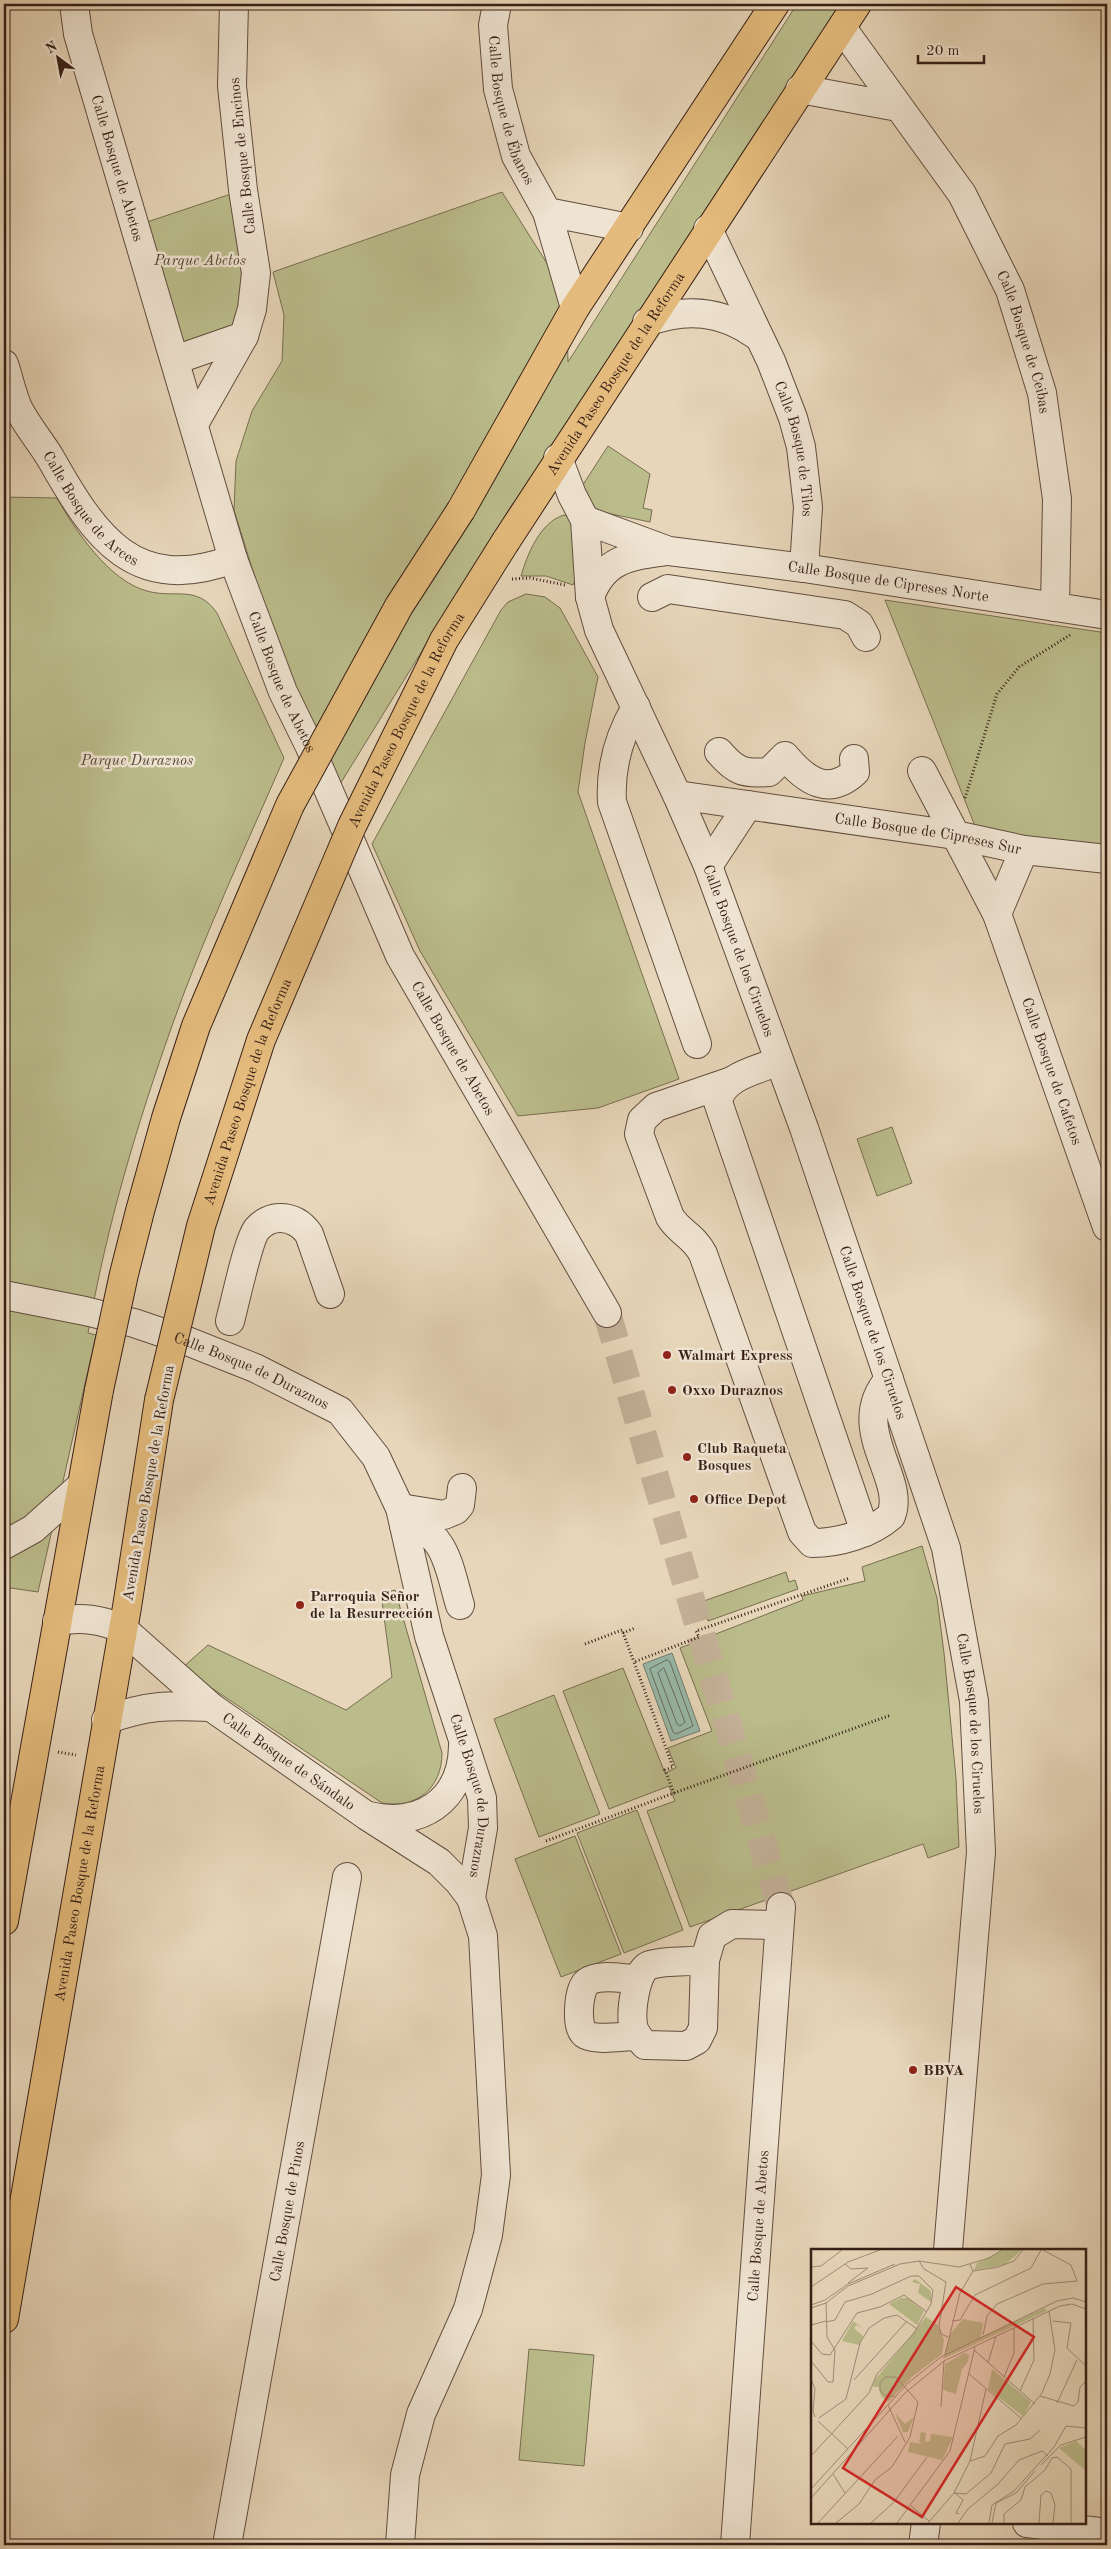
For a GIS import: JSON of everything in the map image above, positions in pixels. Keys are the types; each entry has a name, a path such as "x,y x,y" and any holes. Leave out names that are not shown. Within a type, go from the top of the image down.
{"main road":[{"path":"4,1921 80,1487 99,1390 124,1274 140,1211 166,1118 196,1026 290,805 399,606 461,510 575,308 775,4"},
{"name":"Avenida Paseo Bosque de la Reforma","path":"4,2319 8,2273 123,1629 159,1400 201,1226 261,1040 352,826 444,640 558,458 857,4"}],"street":[{"name":"Calle Bosque de Abetos","path":"74,4 78,34 233,559 284,692 310,747 400,956 607,1313"},
{"name":"Calle Bosque de Encinos","path":"194,424 244,336 252,309 256,273 243,190 232,86 234,4"},
{"name":"Calle Bosque de Ébanos","path":"497,4 493,26 498,89 516,156 547,212 575,308"},
{"name":"Calle Bosque de Ceibas","path":"842,28 962,194 1010,290 1042,393 1058,499 1055,607"},
{"path":"800,89 898,107"},
{"path":"547,212 629,228"},
{"name":"Calle Bosque de Tilos","path":"708,229 756,335 783,389 801,447 808,507 804,568"},
{"path":"647,322 680,312 696,312 728,318 756,335"},
{"path":"175,360 244,336"},
{"name":"Calle Bosque de Arces","path":"4,364 18,408 74,501 96,528 120,552 149,567 179,571 214,566 233,559"},
{"name":"Calle Bosque de los Ciruelos","path":"558,458 572,495 585,520 590,597 599,630 677,795 708,866 779,1061 946,1548 974,1700 981,1852 948,2249"},
{"name":"Calle Bosque de Cipreses Norte","path":"585,520 669,551 804,568 1104,614"},
{"name":"Calle Bosque de Cipreses Norte","path":"590,597 600,576 618,562 669,551"},
{"path":"704,555 713,571 713,594"},
{"path":"652,596 668,589 713,594 845,615 858,624 866,637"},
{"path":"636,707 627,722 611,774 612,802 697,1044"},
{"path":"719,752 731,766 748,774 769,772 785,756 798,771 811,780 829,784 844,782 855,772 854,759"},
{"name":"Calle Bosque de Cafetos","path":"922,771 997,914 1107,1227"},
{"name":"Calle Bosque de Cipreses Sur","path":"677,795 954,835 1024,850 1107,859"},
{"path":"708,866 748,805"},
{"path":"997,914 1024,850"},
{"path":"779,1061 732,1081 650,1110 645,1114 639,1127 641,1140 670,1217 675,1224 696,1240 703,1254 804,1538 812,1543 822,1543 865,1532 891,1516 894,1508 891,1486 877,1448 874,1424 877,1398 889,1379"},
{"path":"732,1081 719,1093 720,1110 865,1532"},
{"path":"230,1321 252,1236 256,1229 269,1220 276,1218 284,1218 299,1223 309,1234 330,1294"},
{"name":"Calle Bosque de Duraznos","path":"4,1295 85,1310 134,1323 178,1338 255,1368 340,1412 376,1457 402,1516 429,1636 461,1740 482,1798 483,1811 471,1898 483,1936 496,2175 488,2235 468,2309 421,2414 405,2475 400,2545"},
{"path":"4,1546 33,1529 80,1487"},
{"path":"402,1516 444,1515 450,1513 460,1505 462,1488"},
{"path":"402,1516 428,1531 440,1543 460,1605"},
{"name":"Calle Bosque de Sándalo","path":"57,1620 82,1617 107,1621 123,1629 211,1707 367,1816 439,1862 459,1882 471,1898"},
{"name":"Calle Bosque de Sándalo","path":"106,1720 138,1708 174,1705 211,1707"},
{"name":"Calle Bosque de Sándalo","path":"367,1816 390,1820 406,1819 423,1814 437,1805 449,1792 458,1777 463,1760 461,1740"},
{"name":"Calle Bosque de Pinos","path":"227,2545 347,1877"},
{"name":"Calle Bosque de Abetos","path":"705,1960 712,1936 719,1930 732,1924 780,1916 735,2545"},
{"path":"705,1960 703,2028 697,2040 686,2046 646,2045 637,2036 633,2026 637,1980 642,1970 650,1965 705,1960"},
{"path":"637,1980 598,1977 587,1982 581,1990 579,2027 584,2034 593,2037 637,2036"},
{"path":"923,2545 926,2524"},
{"path":"1035,2524 1107,2533"}],"path":[{"path":"530,578 562,584 590,597"},
{"path":"954,835 981,741 997,694 1019,667 1104,614"},
{"path":"634,1662 699,1637 696,1631 850,1578"},
{"path":"623,1633 635,1628"},
{"path":"585,1644 622,1630 673,1767 665,1770 674,1793"},
{"path":"546,1841 891,1715"},
{"path":"35,1748 99,1758"}],"green space":[{"path":"797,4 844,4 520,508 513,503 326,807 234,510 236,461 252,411 282,361 284,315 273,272 502,192 560,284 567,320 568,362"},
{"name":"Parque Abetos","path":"243,190 244,336 175,360 135,226"},
{"path":"608,446 650,474 643,508 652,510 650,522 592,510 579,491"},
{"name":"Parque Duraznos","path":"4,497 57,498 83,539 119,577 147,591 193,595 202,598 209,604 217,613 284,758 185,989 135,1138 113,1215 95,1294 88,1333 96,1335 38,1592 4,1587"},
{"path":"564,515 571,517 576,578 573,585 546,576 521,576 531,549 541,532 556,519"},
{"path":"526,594 545,597 560,608 598,677 578,792 679,1079 598,1108 518,1116 420,951 372,844 501,610 508,602"},
{"path":"885,600 1107,633 1107,851 977,831"},
{"path":"892,1127 912,1183 877,1196 857,1139"},
{"path":"922,1546 937,1598 944,1653 956,1778 959,1847 928,1858 923,1844 690,1927 647,1811 675,1801 669,1786 609,1809 563,1691 623,1668 665,1773 676,1768 668,1748 712,1731 680,1648 803,1600 802,1596 865,1581 862,1567"},
{"path":"786,1572 789,1582 795,1580 798,1589 708,1621 701,1602"},
{"path":"395,1590 442,1753 438,1776 432,1786 416,1799 406,1803 382,1803 182,1668 208,1645 346,1710 392,1677 381,1594"},
{"path":"554,1695 600,1814 539,1837 494,1719"},
{"path":"637,1810 683,1930 624,1953 577,1833"},
{"path":"575,1836 621,1954 561,1977 515,1859"},
{"path":"529,2349 594,2355 584,2466 519,2460"}],"water":[{"path":"672,1653 700,1731 671,1741 643,1664"}],"tunnel":[{"path":"607,1313 781,1907"}],"place":[{"name":"Walmart Express","path":"667,1355"},
{"name":"Oxxo Duraznos","path":"672,1390"},
{"name":"Club Raqueta Bosques","path":"687,1457"},
{"name":"Office Depot","path":"694,1499"},
{"name":"Parroquia Señor de la Resurrección","path":"300,1605"},
{"name":"BBVA","path":"913,2070"}]}
